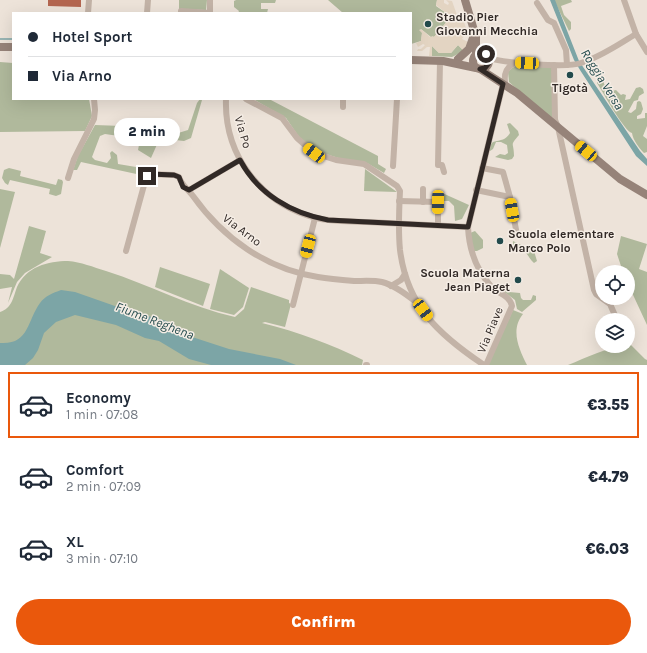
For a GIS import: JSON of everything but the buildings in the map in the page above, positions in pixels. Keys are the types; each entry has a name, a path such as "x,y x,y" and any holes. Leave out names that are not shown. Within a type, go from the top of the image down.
{"main road":[{"path":"465,0 475,32 477,45 482,57 504,83 620,179 647,196"},
{"path":"412,60 441,61 485,68 474,19 468,8"},
{"path":"458,58 469,49 475,32"},
{"path":"0,47 12,47"},
{"path":"441,61 458,58 482,57"},
{"path":"482,57 473,64 504,83"}],"street":[{"path":"88,12 89,0"},
{"path":"147,12 148,0"},
{"path":"210,0 210,12"},
{"path":"624,0 636,34 647,52"},
{"path":"537,3 548,20 554,23 566,50 567,65"},
{"path":"181,12 196,12"},
{"path":"482,57 496,61 516,63 554,65 579,64 636,34"},
{"path":"441,61 438,165 442,165 444,172"},
{"path":"468,227 505,74 507,68 516,63"},
{"path":"554,65 554,115 558,127 594,290 596,294 610,304 614,313"},
{"path":"68,178 74,159 94,119 94,100"},
{"name":"Via Po","path":"226,100 228,132 240,160 252,179 265,192 294,210 316,218 328,220 468,227"},
{"path":"248,100 282,118 297,138 314,153 336,160 360,163 375,170 399,189 399,201 438,202 438,225"},
{"path":"343,100 343,107"},
{"path":"393,166 397,100"},
{"path":"189,190 240,160"},
{"path":"482,168 503,172 510,197 517,235"},
{"name":"Via Arno","path":"126,251 147,176 149,174 174,175 179,177 183,187 189,190 211,220 241,246 266,260 301,273 333,279 378,282 391,286 416,302"},
{"path":"423,189 423,202"},
{"path":"476,190 510,197"},
{"name":"Via Piave","path":"399,201 400,249 405,274 416,302 436,328 447,338 485,365 512,306 507,298 490,286 479,271 470,247 468,227"},
{"path":"293,305 316,218"},
{"path":"391,286 402,280 405,274"}],"green space":[{"path":"179,0 207,0 206,10 179,9"},
{"path":"276,0 275,3 261,3 261,9 268,9 267,12 238,12 234,7 234,1"},
{"name":"Stadio Pier Giovanni Mecchia","path":"328,0 437,0 436,6 449,15 449,19 434,37 431,37 421,29 421,41 412,44 412,12 342,12"},
{"path":"554,0 571,0 572,2 561,6 564,15 571,22 571,29 569,31"},
{"path":"458,45 464,51 452,57 432,56 432,46 439,53 451,53"},
{"path":"0,62 12,63 12,100 89,100 92,116 85,131 0,132"},
{"path":"516,66 552,67 552,120 509,82 508,72"},
{"path":"599,79 604,81 604,84 612,91 616,90 621,95 626,95 625,100 630,99 636,88 640,87 643,89 644,93 639,96 638,100 634,101 628,112 631,113 636,109 637,102 639,101 641,102 643,109 641,114 637,116 637,119 645,118 645,113 647,113 647,126 643,136 647,139 647,152 644,153 640,149 632,133 628,131 619,119 597,83 597,80"},
{"path":"199,100 202,100 191,138 184,141 175,140 175,135 159,140 151,158 138,150 139,145 136,139 128,139 128,132 122,130 119,136 105,134 100,136 92,157 95,160 107,163 111,158 110,153 112,151 117,155 118,164 136,167 140,170 141,175 81,162 77,170 73,170 78,156 95,125 122,126 138,133 146,133 149,136 156,132 168,132 175,134 188,130"},
{"path":"255,100 271,100 378,156 378,164 386,169 384,173 367,163 345,160 316,151 299,137 286,118"},
{"path":"510,123 518,131 519,135 513,143 514,156 512,159 508,160 495,157 500,154 505,155 508,153 507,145 501,142 496,142 493,149 490,151 490,145 493,142 507,137 510,133 507,124"},
{"path":"9,168 21,171 20,176 56,185 58,179 62,180 61,194 56,196 49,194 50,189 10,180 8,185 2,178 4,170"},
{"path":"365,169 397,192 364,191"},
{"path":"0,189 15,192 0,248"},
{"path":"440,192 469,205 462,219 455,221 454,206 449,201 440,201"},
{"path":"29,226 46,231 40,253 52,257 25,273 17,282 8,303 12,287 0,289 0,274 10,275 14,279"},
{"path":"475,231 483,240 483,248 473,251 470,233"},
{"path":"621,236 647,244 639,269 647,272 647,325 635,299 635,265 621,265 617,254"},
{"path":"513,241 534,251 537,261 534,263 526,253 515,248"},
{"path":"68,261 106,271 202,308 235,317 244,309 251,287 289,300 289,303 291,304 285,327 265,322 262,323 301,334 339,349 363,360 362,365 0,365 0,312 10,305 17,287 26,274 38,266 53,262"},
{"path":"160,267 210,284 203,306 155,287"},
{"path":"220,269 249,288 243,307 234,315 210,309"},
{"path":"500,285 509,292 520,293 523,300 531,300 533,295 536,296 536,300 522,312 517,309 515,300 499,288"},
{"path":"513,310 523,314 519,320 516,333 521,353 527,365 488,365"},
{"path":"635,349 647,360 647,365 568,365 598,353 635,353"}],"shaded area":[{"path":"437,0 444,0 444,3 448,5 449,3 446,0 452,1 457,15 464,22 467,31 462,39 470,43 464,51 458,45 451,53 439,53 432,46 432,56 429,56 430,47 427,47 422,51 417,51 425,45 423,44 418,47 416,43 421,41 422,33 419,30 421,29 430,37 434,37 448,20 447,18 449,15 436,5"}],"water":[{"name":"Roggia Versa","path":"550,0 555,0 579,61 647,159 647,166 636,156 574,60"},
{"name":"Fiume Reghena","path":"61,290 75,292 132,312 167,321 186,335 229,349 280,359 296,365 211,365 189,359 159,341 145,338 116,325 75,315 56,322 44,333 38,350 33,358 25,365 0,365 0,343 10,343 22,336 44,298"}],"waterway":[{"path":"0,39 12,39"}],"place":[{"name":"Stadio Pier Giovanni Mecchia","path":"428,24"},
{"name":"Tigotà","path":"570,75"},
{"name":"Scuola elementare Marco Polo","path":"500,241"},
{"name":"Scuola Materna Jean Piaget","path":"518,280"}],"route":[{"path":"147,176 149,174 174,175 179,177 183,187 189,190 240,160 252,179 265,192 294,210 316,218 328,220 468,227 503,84 480,69 485,68 489,63 489,58 486,54"}]}
